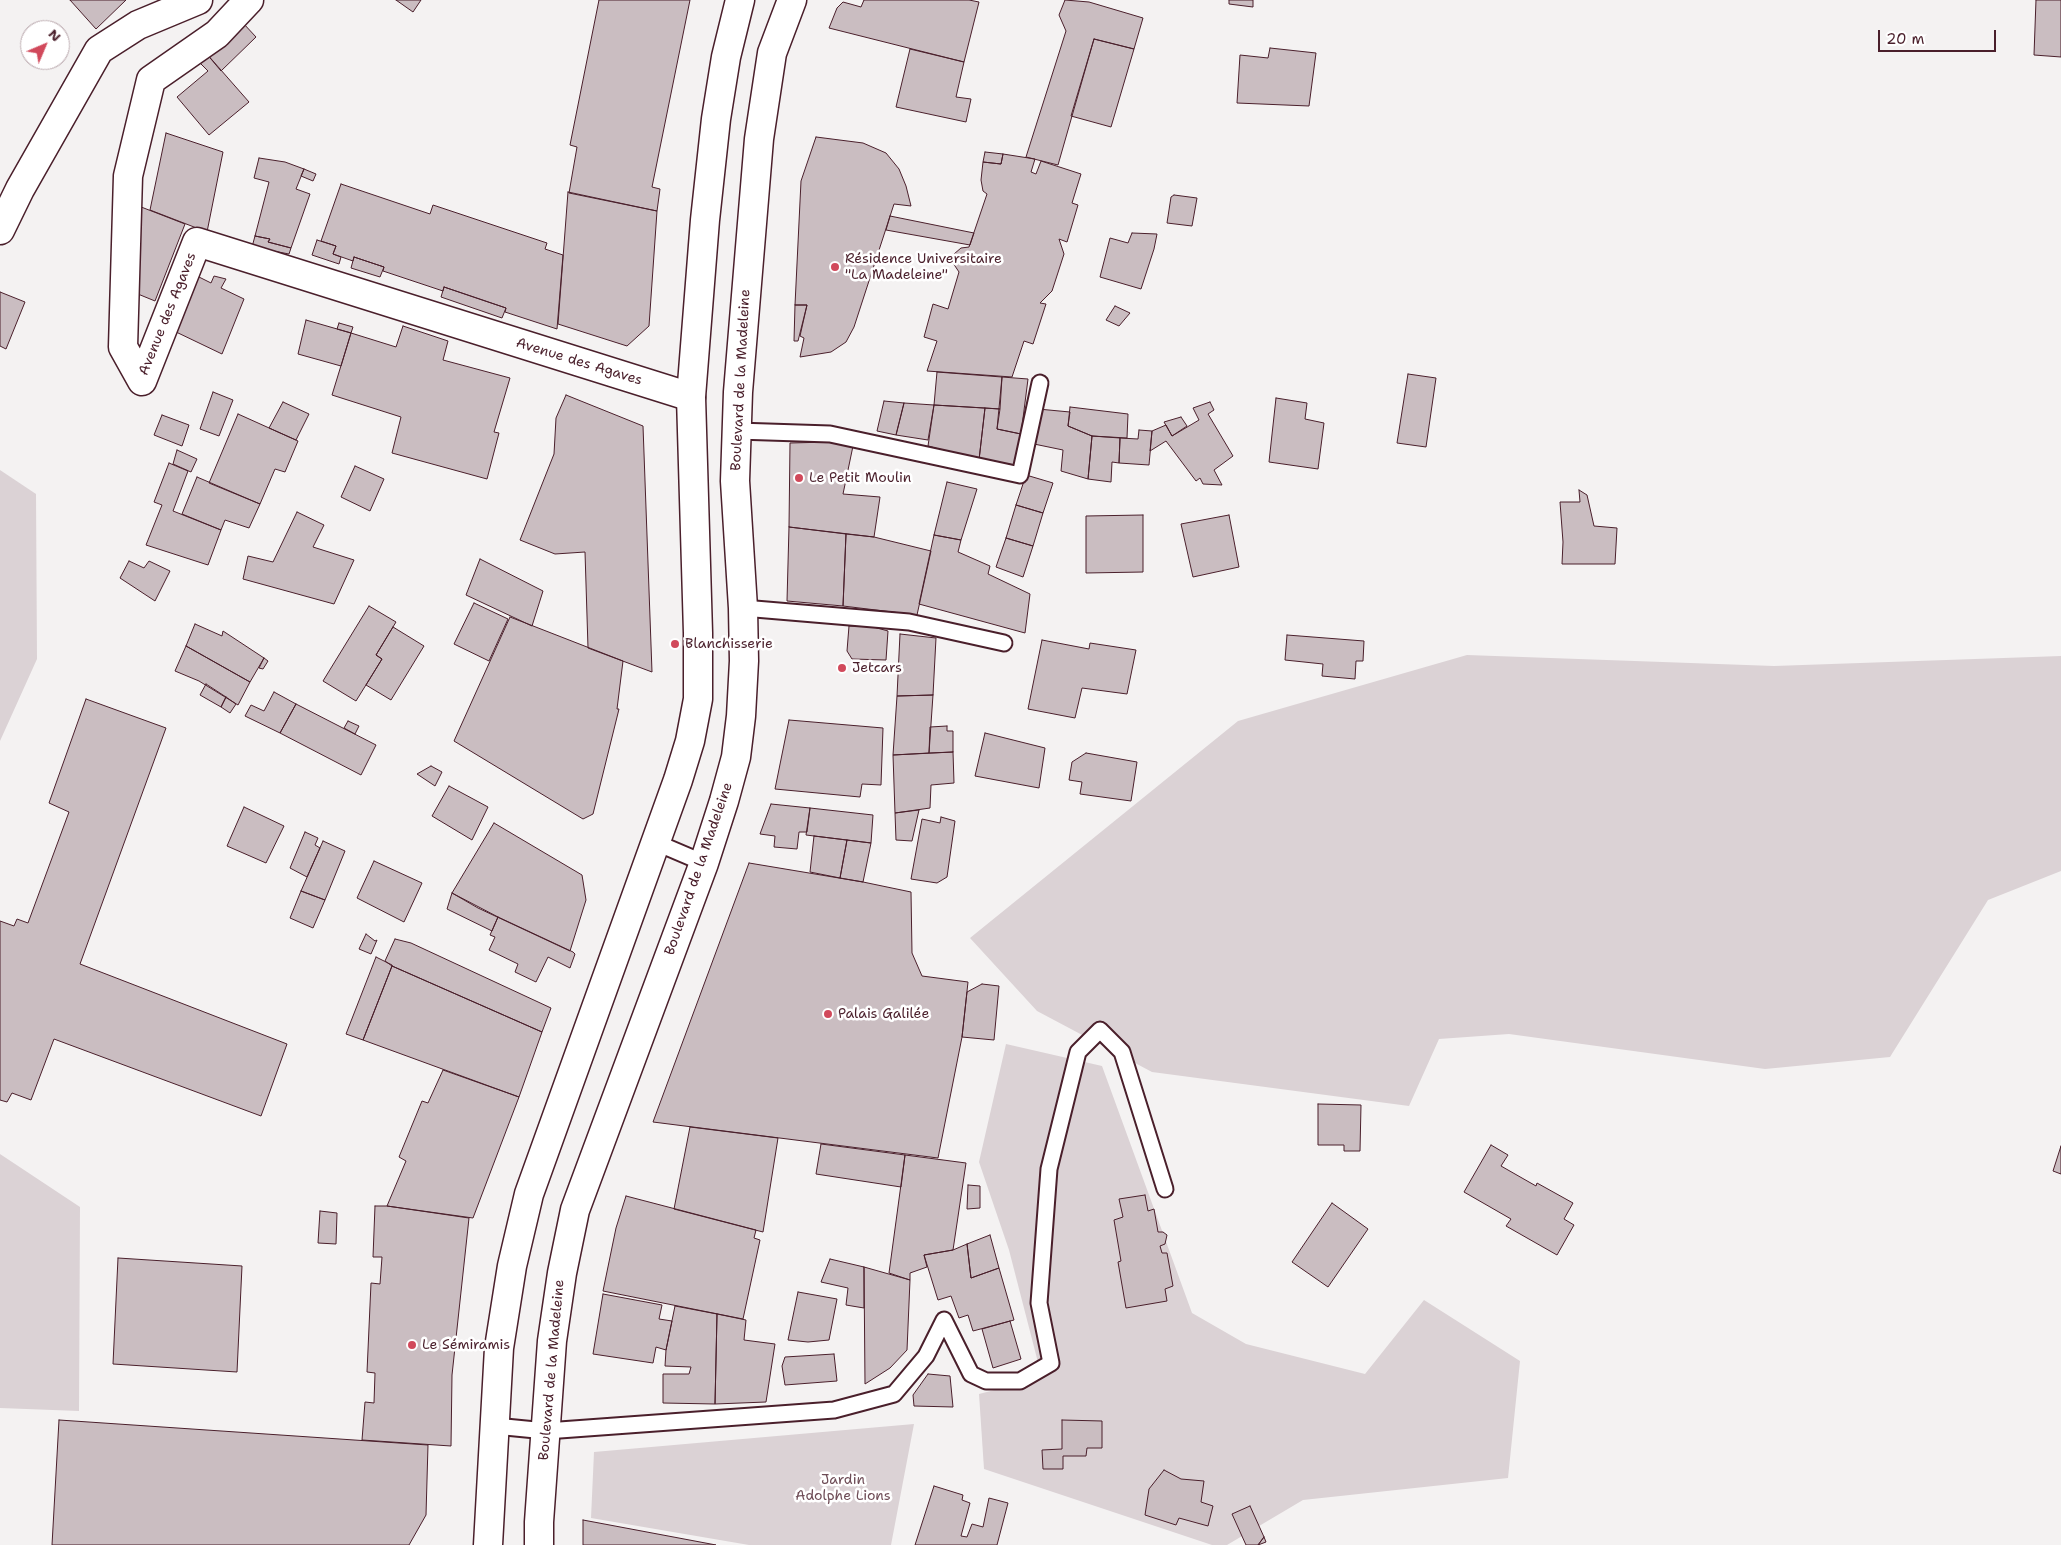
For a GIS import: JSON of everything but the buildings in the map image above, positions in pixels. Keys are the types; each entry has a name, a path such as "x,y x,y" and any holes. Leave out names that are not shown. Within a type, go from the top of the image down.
{"street":[{"path":"0,230 20,189 99,50 138,25 198,0"},
{"name":"Avenue des Agaves","path":"249,0 217,34 151,80 128,176 123,347 142,381 197,242 691,397"},
{"path":"488,1545 499,1348 512,1266 529,1194 657,843 690,741 698,699 698,633 691,397 705,220 716,119 726,57 740,0"},
{"name":"Boulevard de la Madeleine","path":"540,1545 539,1522 552,1341 562,1273 576,1210 704,863 736,757 742,706 743,608 736,481 738,392 759,139 772,53 792,0"}],"lane":[{"path":"737,431 830,434 1020,476 1040,383"},
{"path":"743,608 909,622 1004,643"},
{"path":"657,843 704,863"},
{"path":"495,1426 546,1431 834,1410 894,1394 926,1356 944,1320 971,1374 986,1381 1020,1381 1051,1362 1039,1304 1049,1169 1078,1052 1100,1030 1122,1052 1165,1189"}],"green space":[{"path":"0,470 36,494 37,659 0,741"},
{"path":"1467,655 1774,666 2061,656 2061,871 1988,900 1890,1057 1765,1069 1509,1034 1439,1039 1409,1106 1152,1072 1037,1011 970,938 1238,721"},
{"path":"1006,1044 1102,1066 1192,1313 1246,1344 1365,1374 1424,1300 1520,1361 1508,1478 1303,1500 1227,1545 1212,1545 984,1469 979,1394 1042,1378 1009,1250 979,1162"},
{"path":"0,1154 80,1207 79,1411 0,1408"},
{"name":"Jardin Adolphe Lions","path":"914,1424 891,1545 749,1545 591,1518 594,1452"}],"place":[{"name":"Résidence Universitaire \"La Madeleine\"","path":"835,267"},
{"name":"Le Petit Moulin","path":"799,478"},
{"name":"Blanchisserie","path":"675,644"},
{"name":"Jetcars","path":"842,668"},
{"name":"Palais Galilée","path":"828,1014"},
{"name":"Le Sémiramis","path":"412,1345"}]}
